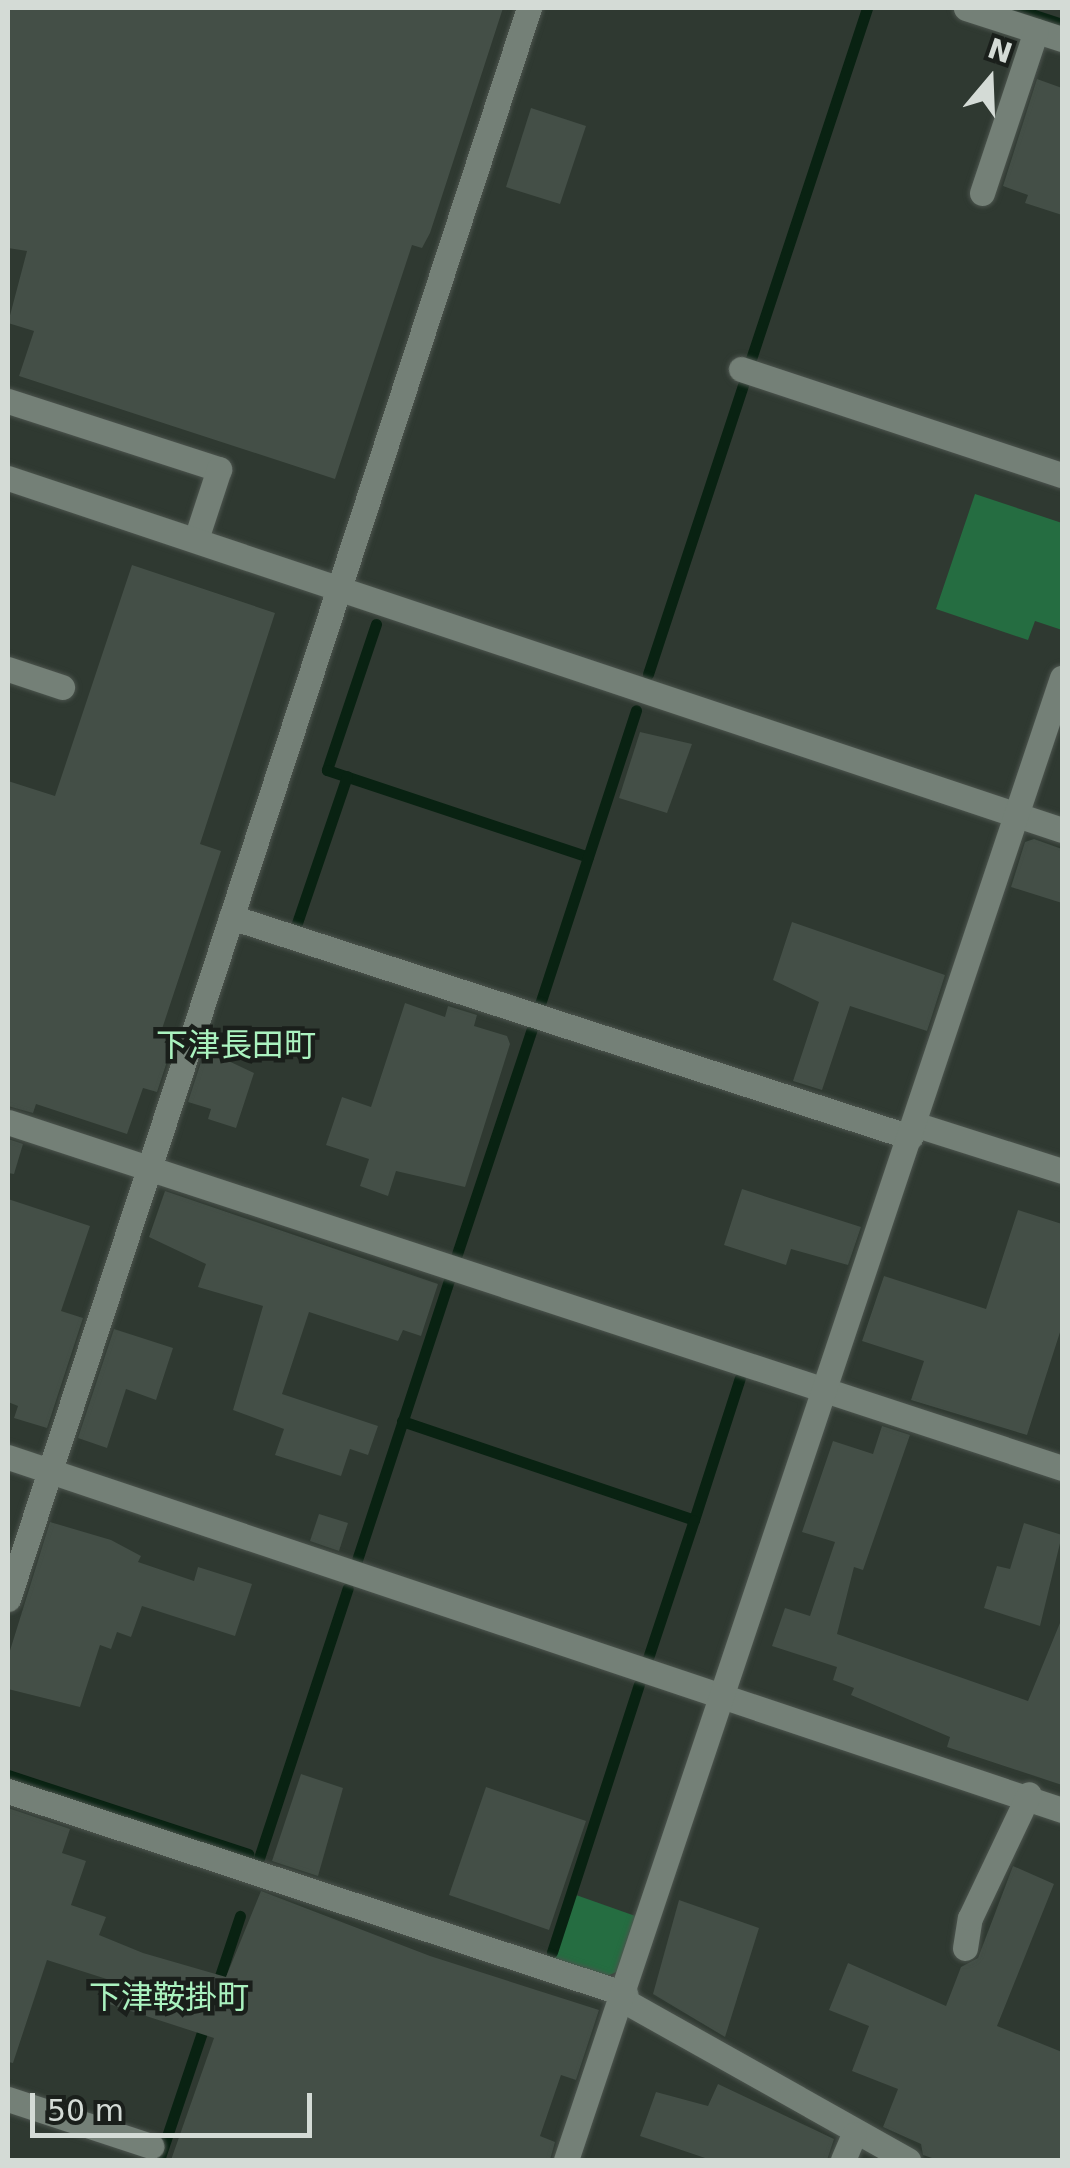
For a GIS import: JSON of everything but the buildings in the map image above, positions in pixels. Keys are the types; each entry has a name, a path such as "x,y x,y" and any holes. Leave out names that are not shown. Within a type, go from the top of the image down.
{"street":[{"path":"8,1599 529,8"},
{"path":"966,8 1062,39"},
{"path":"982,193 1036,30"},
{"path":"741,369 1062,474"},
{"path":"8,401 219,469 196,539"},
{"path":"8,478 1062,830"},
{"path":"8,669 62,687"},
{"path":"566,2160 624,1997 1062,678"},
{"path":"231,917 912,1130 1062,1171"},
{"path":"8,1122 1062,1468"},
{"path":"8,1457 1029,1794 1062,1810"},
{"path":"8,1791 624,1997 854,2134 908,2160"},
{"path":"965,1948 970,1918 1029,1794"},
{"path":"8,2099 151,2146"},
{"path":"843,2160 854,2134"}],"green space":[{"path":"975,494 1062,523 1062,630 1035,621 1028,640 936,609"},
{"path":"576,1895 641,1918 624,1969 607,1976 554,1958"}],"waterway":[{"path":"751,359 867,8"},
{"path":"1013,8 1062,24"},
{"path":"648,674 743,385"},
{"path":"376,624 327,770 588,857"},
{"path":"540,1004 636,710"},
{"path":"297,923 347,776"},
{"path":"456,1257 532,1028"},
{"path":"357,1560 449,1281"},
{"path":"402,1421 694,1520 740,1378"},
{"path":"648,1658 694,1520"},
{"path":"259,1858 348,1588"},
{"path":"552,1952 639,1685"},
{"path":"8,1775 248,1854"},
{"path":"216,1988 240,1916"},
{"path":"159,2160 206,2020"}],"district":[{"name":"下津長田町","path":"236,1045"},
{"name":"下津鞍掛町","path":"169,1997"}]}
